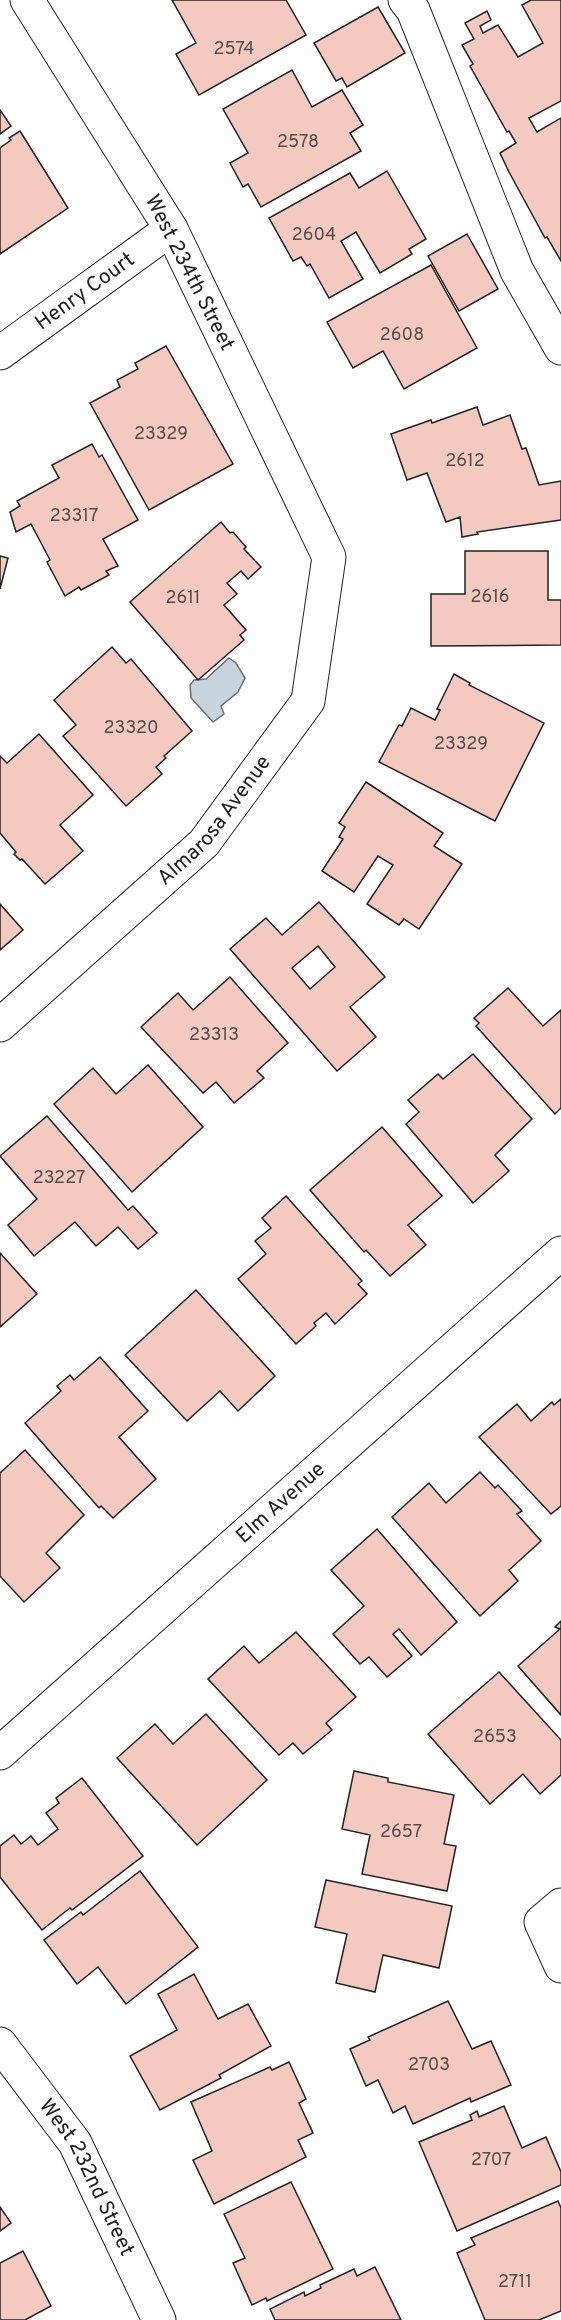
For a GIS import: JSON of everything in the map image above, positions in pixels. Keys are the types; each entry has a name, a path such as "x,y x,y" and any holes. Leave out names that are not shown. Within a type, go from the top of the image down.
{"street":[{"name":"West 234th Street","path":"27,0 171,229 329,557"},
{"path":"416,3 517,272 561,348"},
{"name":"Henry Court","path":"0,353 171,229"},
{"name":"Almarosa Avenue","path":"0,1025 204,843 308,701 329,557"},
{"name":"Elm Avenue","path":"0,1753 561,1253"},
{"path":"561,1905 541,1922 561,1966"},
{"name":"West 232nd Street","path":"0,2044 75,2143 159,2320"}],"shaded area":[{"path":"229,658 236,663 245,678 238,692 221,706 224,714 213,722 191,698 190,685 194,680 206,679"}],"building":[{"path":"172,0 286,0 306,35 199,95 176,54 196,43"},
{"path":"531,0 561,0 561,101 529,118 537,132 561,118 561,261 547,237 545,238 500,153 516,143 509,131 507,132 470,66 473,64 462,45 474,39 465,23 487,11 491,20 480,26 483,33 498,25 518,57 543,43 522,5"},
{"path":"378,7 405,53 347,87 342,78 336,81 314,43"},
{"path":"292,70 312,107 342,90 363,125 350,133 361,151 261,207 248,184 243,187 230,163 248,153 223,109"},
{"path":"0,110 11,126 0,134"},
{"path":"20,131 68,208 0,254 0,148"},
{"path":"387,171 426,239 409,249 412,254 380,273 356,232 341,241 363,279 329,298 310,264 307,266 301,257 293,261 269,218 350,173 359,188"},
{"path":"467,234 498,289 459,311 428,256"},
{"path":"431,265 477,348 404,389 383,351 353,368 327,322"},
{"path":"166,346 233,464 149,510 90,403 120,387 117,380 138,369 135,363"},
{"path":"477,407 483,425 510,415 522,449 526,448 539,485 561,481 561,520 477,532 478,534 462,537 460,517 446,522 427,473 407,480 391,434"},
{"path":"92,444 99,457 102,455 138,520 103,539 118,566 106,571 109,575 81,590 79,587 65,596 47,562 50,560 31,524 16,532 10,512 20,506 17,501 59,478 52,465"},
{"path":"221,522 230,533 233,532 246,547 244,549 261,567 248,579 241,571 227,583 237,594 224,605 246,630 240,635 244,640 198,680 130,602"},
{"path":"465,551 548,551 548,600 561,600 561,645 431,646 431,594 465,594"},
{"path":"0,556 8,558 0,589"},
{"path":"112,647 126,663 131,659 192,731 164,756 166,758 156,767 162,774 126,806 63,736 76,725 54,700"},
{"path":"454,674 470,683 469,685 544,723 495,821 379,762 411,708 435,720 440,710 437,709"},
{"path":"39,734 93,795 60,825 83,851 45,884 22,859 20,860 14,854 16,852 0,833 0,756 7,763"},
{"path":"366,782 443,833 434,846 462,864 419,929 404,919 399,925 367,904 393,865 378,856 354,892 322,871 343,839 339,837 345,827 339,823"},
{"path":"319,902 385,977 350,1007 376,1037 337,1071 230,949 266,918 282,935","holes":["318,946 335,967 310,989 292,968"]},
{"path":"0,904 23,930 0,950"},
{"path":"230,977 288,1043 257,1071 264,1078 234,1103 216,1082 203,1093 141,1027 178,993 193,1010"},
{"path":"508,988 543,1026 561,1010 561,1108 555,1114 476,1026 479,1023 474,1018"},
{"path":"473,1054 532,1119 495,1155 509,1171 473,1203 406,1124 419,1112 408,1100 438,1074 443,1079"},
{"path":"148,1065 203,1127 132,1192 54,1104 93,1068 116,1094"},
{"path":"47,1116 128,1210 133,1206 157,1233 138,1249 118,1227 96,1246 75,1222 34,1256 8,1225 37,1199 0,1156"},
{"path":"382,1127 442,1196 408,1225 426,1245 390,1276 366,1250 364,1252 310,1190"},
{"path":"286,1196 362,1281 358,1284 367,1294 335,1324 326,1313 314,1323 316,1326 296,1344 238,1279 266,1254 255,1241 271,1228 262,1218"},
{"path":"0,1253 37,1294 0,1327"},
{"path":"196,1290 275,1376 238,1411 220,1391 187,1421 125,1355"},
{"path":"100,1357 148,1411 119,1437 156,1479 113,1518 101,1506 99,1508 25,1423 61,1391 57,1386 70,1375 74,1380"},
{"path":"561,1399 561,1506 551,1514 479,1437 517,1404 531,1421 552,1402 554,1405"},
{"path":"25,1450 84,1515 46,1553 60,1568 24,1602 0,1576 0,1473"},
{"path":"480,1472 495,1488 498,1485 522,1511 517,1514 541,1541 509,1570 518,1581 480,1616 392,1517 429,1483 446,1503"},
{"path":"377,1529 457,1622 421,1655 399,1629 393,1634 412,1656 387,1677 369,1657 360,1664 333,1634 364,1606 331,1570"},
{"path":"561,1621 561,1715 518,1666 560,1629 555,1627"},
{"path":"296,1632 356,1697 326,1723 332,1730 303,1754 293,1743 279,1755 208,1679 244,1646 259,1663"},
{"path":"499,1672 561,1740 561,1775 540,1794 523,1774 490,1804 428,1734"},
{"path":"206,1714 267,1780 197,1845 117,1758 155,1724 173,1744"},
{"path":"354,1771 388,1778 388,1782 454,1795 444,1844 456,1846 447,1891 362,1874 370,1835 342,1829"},
{"path":"82,1778 143,1856 42,1930 0,1877 0,1846 14,1835 21,1844 31,1836 38,1845 58,1829 46,1813 59,1803 56,1798"},
{"path":"140,1871 198,1947 126,2004 98,1967 77,1984 44,1940 81,1912 83,1915"},
{"path":"326,1880 452,1906 439,1968 383,1955 375,1992 336,1983 347,1934 315,1927"},
{"path":"194,1974 218,2019 248,2004 271,2046 219,2075 221,2078 160,2110 130,2056 177,2030 158,1994"},
{"path":"448,2001 472,2049 491,2041 511,2085 471,2102 470,2098 413,2124 405,2106 393,2113 378,2080 366,2086 350,2049 370,2040 368,2037"},
{"path":"289,2062 306,2099 299,2103 313,2133 298,2140 306,2157 214,2204 193,2160 212,2151 191,2102 270,2067 272,2070"},
{"path":"504,2106 522,2148 546,2137 561,2172 561,2185 457,2231 419,2142 472,2120 470,2115 477,2111 479,2117"},
{"path":"291,2182 333,2269 267,2301 266,2298 252,2305 233,2263 245,2258 224,2214"},
{"path":"558,2201 561,2208 561,2311 539,2320 485,2320 457,2253 475,2245 471,2238"},
{"path":"0,2207 11,2223 0,2231"},
{"path":"23,2251 51,2306 25,2320 0,2320 0,2263"},
{"path":"375,2267 401,2320 275,2320 270,2309 304,2292 305,2296 321,2288 320,2285 354,2269 357,2276"}]}
